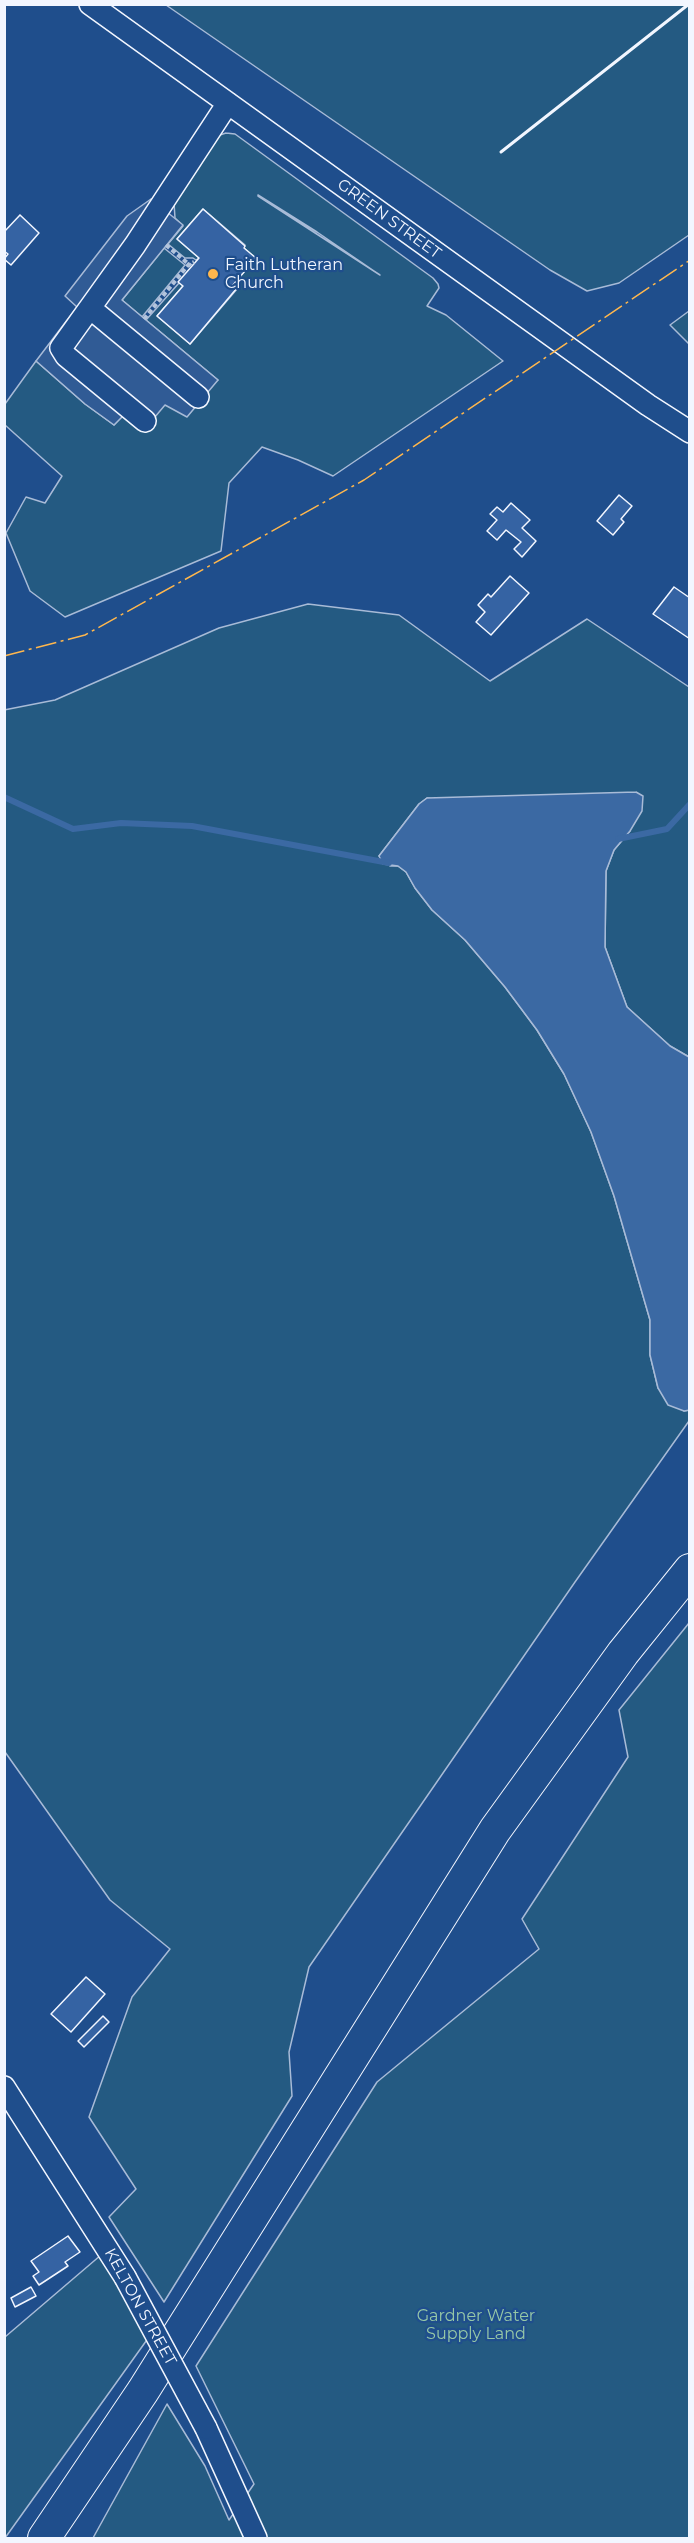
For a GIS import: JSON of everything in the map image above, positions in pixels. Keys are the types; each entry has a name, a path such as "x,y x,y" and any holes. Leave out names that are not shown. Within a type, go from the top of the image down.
{"highway":[{"path":"44,2538 143,2391 495,1830 610,1670 690,1570"}],"street":[{"name":"GREEN STREET","path":"90,4 648,405 690,432"},
{"path":"145,421 62,352 64,341 142,236 228,104"},
{"path":"90,308 198,397"},
{"name":"KELTON STREET","path":"4,2087 125,2277 206,2428 256,2538"}],"path":[{"path":"144,319 191,264 166,245"}],"green space":[{"path":"166,5 689,5 689,235 619,283 587,291 550,270"},
{"path":"235,134 433,278 439,288 427,306 446,315 503,361 333,476 262,447 229,483 221,551 65,617 30,591 6,533 26,497 45,503 62,476 5,425 5,404 36,361 85,404 114,425 123,415 165,404 218,380 146,320 179,283 183,286 157,316 190,344 237,289 233,285 255,258 244,248 245,245 203,209 177,239 199,258 196,260 185,258 168,244 183,226 175,218 174,203 220,135","holes":["258,195 317,232 380,275"]},
{"path":"164,248 185,265 142,317 122,300"},
{"path":"689,311 689,344 670,325"},
{"path":"308,604 399,615 490,681 587,619 689,687 689,1057 670,1046 627,1007 605,947 606,871 614,850 630,831 427,798 419,804 379,856 390,866 398,866 406,872 432,910 465,940 505,987 537,1030 564,1074 591,1132 614,1196 650,1320 650,1355 658,1388 684,1411 689,1410 689,1421 309,1967 289,2052 292,2096 164,2302 109,2217 136,2189 89,2117 132,1997 170,1949 110,1900 5,1752 4,710 55,700 219,628"},
{"name":"Gardner Water Supply Land","path":"689,1623 689,2538 93,2538 167,2404 205,2466 229,2520 254,2484 196,2366 377,2082 539,1949 522,1919 628,1757 619,1710"},
{"path":"108,2249 154,2330 5,2538 5,2337"}],"shaded area":[{"path":"151,199 183,225 122,300 218,380 187,417 165,405 144,430 123,416 114,425 85,404 36,361 77,307 65,296 127,216"},
{"path":"636,792 643,796 642,811 630,831 614,850 606,871 605,947 627,1007 670,1046 689,1057 690,1410 684,1411 668,1405 658,1388 650,1355 650,1320 614,1196 591,1132 564,1074 537,1030 505,987 465,940 432,910 406,872 398,866 383,864 379,856 419,804 427,798"}],"building":[{"name":"Faith Lutheran Church","path":"203,209 256,258 233,285 237,288 190,344 157,316 183,286 178,282 199,258 177,239"},
{"path":"20,215 39,233 11,265 4,259 8,254 4,251 4,232"},
{"path":"619,495 632,506 621,519 624,522 613,535 597,521"},
{"path":"511,503 530,520 522,528 536,541 522,557 514,549 521,542 506,530 497,540 487,531 497,520 490,514 497,507 503,512"},
{"path":"510,576 529,593 491,635 476,622 485,612 478,605 488,594 491,597"},
{"path":"674,587 690,598 690,639 653,614"},
{"path":"86,1977 105,1994 71,2032 51,2014"},
{"path":"103,2016 109,2022 84,2047 78,2041"},
{"path":"68,2236 80,2252 65,2262 68,2266 39,2285 33,2276 39,2272 31,2261"},
{"path":"31,2287 36,2296 15,2307 11,2298"}],"waterway":[{"path":"4,797 73,829 121,823 192,826 389,863"},
{"path":"618,839 667,829 690,804"}],"wall":[{"path":"501,152 689,4"}],"power":[{"path":"4,656 85,635 364,480 690,260"}],"place":[{"name":"Faith Lutheran Church","path":"213,274"}]}
